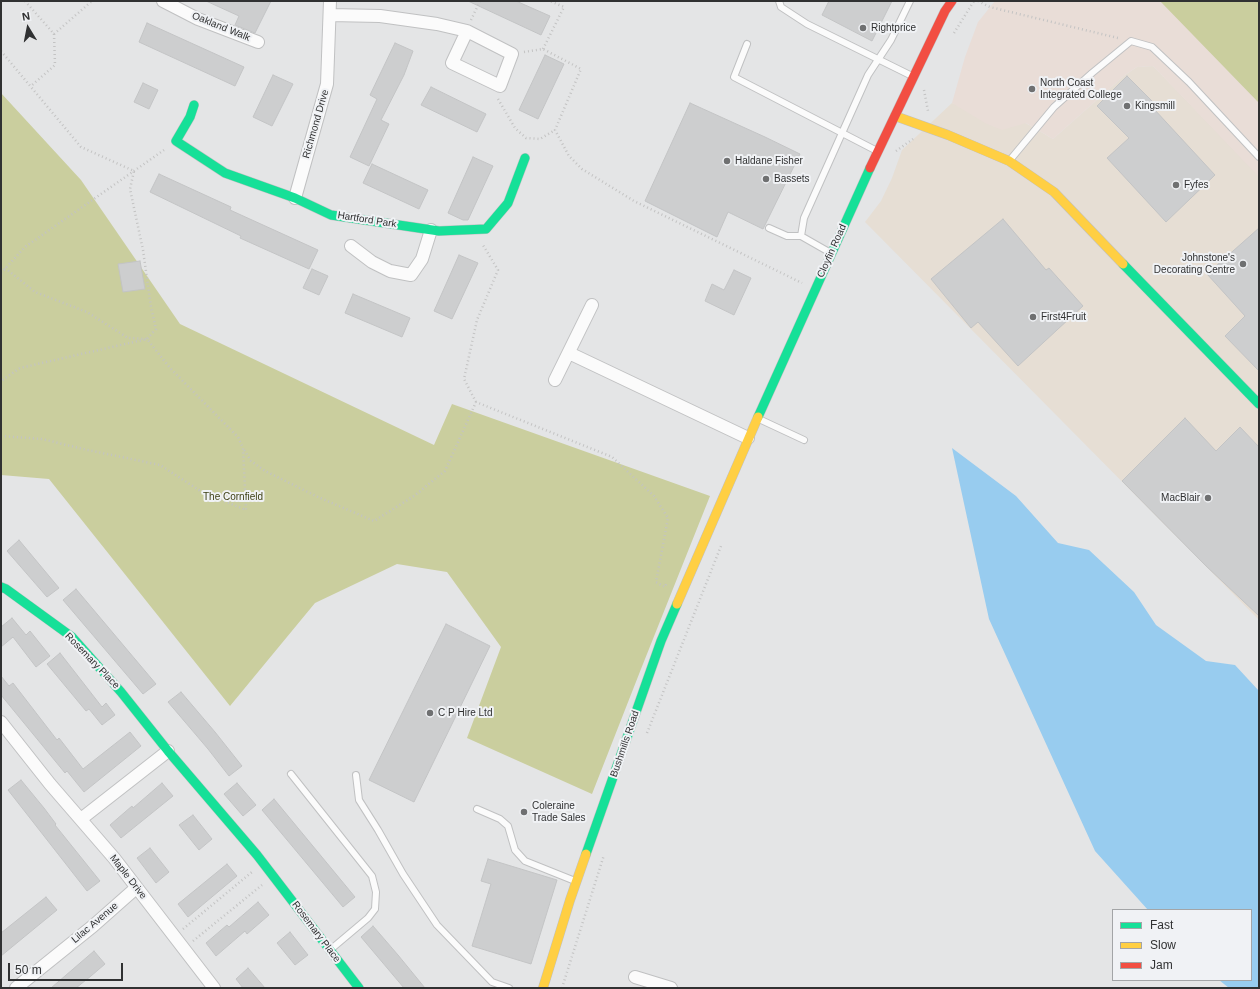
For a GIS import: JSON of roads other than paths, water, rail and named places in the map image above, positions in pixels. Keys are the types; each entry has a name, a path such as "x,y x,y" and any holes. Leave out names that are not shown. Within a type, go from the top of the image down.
{"street":[{"name":"Oakland Walk","path":"163,1 198,19 258,42"},
{"name":"Richmond Drive","path":"295,198 327,84 330,1"},
{"name":"Cloyfin Road","path":"720,505 748,438 877,152 945,11 952,1"},
{"path":"330,15 380,16 437,24 467,31 512,54 500,86 452,63 467,31"},
{"name":"Hartford Park","path":"194,105 190,117 176,141 225,173 295,198 331,215 431,230 486,229 508,203 525,158"},
{"path":"895,116 930,128 1009,161 1054,192 1259,404"},
{"path":"351,246 378,265 390,270 412,275 422,259 431,230"},
{"path":"555,380 592,305"},
{"path":"569,353 748,438"},
{"name":"Bushmills Road","path":"543,988 576,881 661,640 720,505"},
{"name":"Rosemary Place","path":"1,587 6,589 72,637 121,692 168,751 264,863 359,988"},
{"name":"Maple Drive","path":"1,722 50,784 81,819 214,988"},
{"path":"81,819 168,751"},
{"name":"Lilac Avenue","path":"16,988 93,926 136,888"},
{"path":"635,977 672,988"}],"lane":[{"path":"779,1 781,7 807,24 913,76"},
{"path":"800,236 804,218 868,75 891,40 910,1"},
{"path":"1009,161 1054,107 1092,73 1132,41 1152,47 1189,82 1259,157"},
{"path":"747,44 734,77 877,152"},
{"path":"769,228 787,236 800,236 831,253"},
{"path":"757,418 804,440"},
{"path":"291,774 372,876 375,887 375,909 372,914 330,950"},
{"path":"356,775 359,800 403,874 437,925 492,982 509,988"},
{"path":"477,809 500,819 508,826 515,850 526,861 576,881"}],"water":[{"path":"952,448 1016,496 1058,543 1089,550 1134,592 1156,625 1206,661 1235,665 1259,691 1259,988 1229,988 1220,981 1252,981 1252,909 1147,909 1095,851 989,619"}],"place":[{"name":"Rightprice","path":"863,28"},
{"name":"North Coast Integrated College","path":"1032,89"},
{"name":"Kingsmill","path":"1127,106"},
{"name":"Haldane Fisher","path":"727,161"},
{"name":"Bassets","path":"766,179"},
{"name":"Fyfes","path":"1176,185"},
{"name":"Johnstone's Decorating Centre","path":"1243,264"},
{"name":"First4Fruit","path":"1033,317"},
{"name":"MacBlair","path":"1208,498"},
{"name":"C P Hire Ltd","path":"430,713"},
{"name":"Coleraine Trade Sales","path":"524,812"}],"park label":[{"name":"The Cornfield","path":"233,497"}]}
